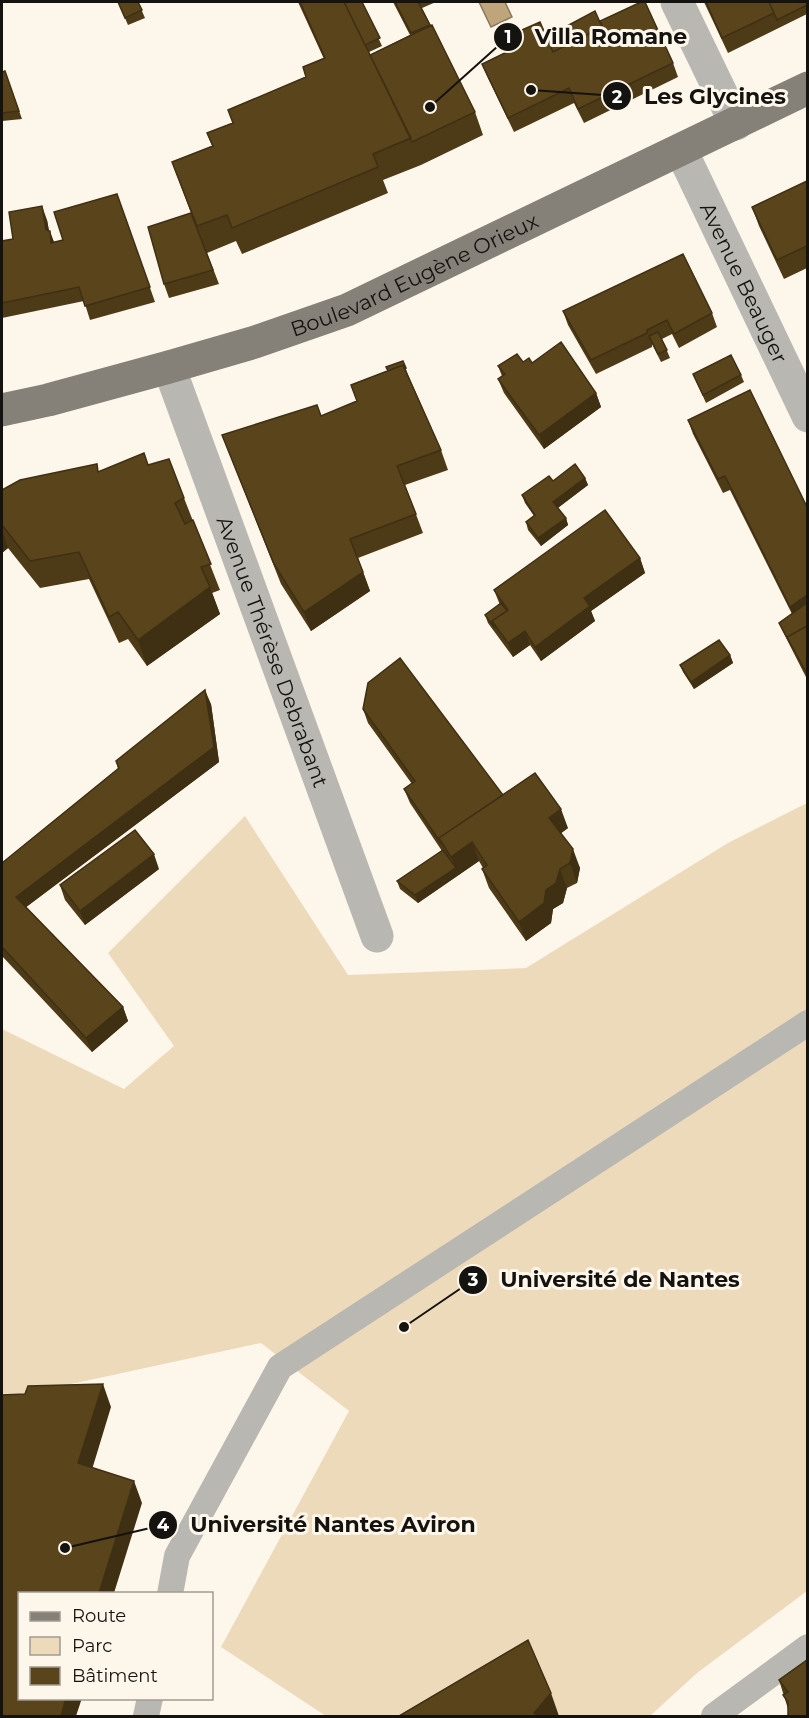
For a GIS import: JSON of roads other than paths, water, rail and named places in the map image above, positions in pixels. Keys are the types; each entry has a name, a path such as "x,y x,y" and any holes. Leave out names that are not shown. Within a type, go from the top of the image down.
{"main road":[{"name":"Boulevard Eugène Orieux","path":"2,410 169,367 255,342 347,310 807,88"}],"street":[{"path":"677,2 736,124"},
{"name":"Avenue Beauger","path":"681,150 807,416"},
{"name":"Avenue Thérèse Debrabant","path":"169,367 377,936"}],"lane":[{"path":"170,1592 177,1556 280,1366 807,1023"},
{"path":"714,1716 807,1647"},
{"path":"146,1716 150,1700"}],"place":[{"name":"Les Glycines","path":"531,90"},
{"name":"Villa Romane","path":"430,107"},
{"name":"Université de Nantes","path":"404,1327"},
{"name":"Université Nantes Aviron","path":"65,1548"}]}
